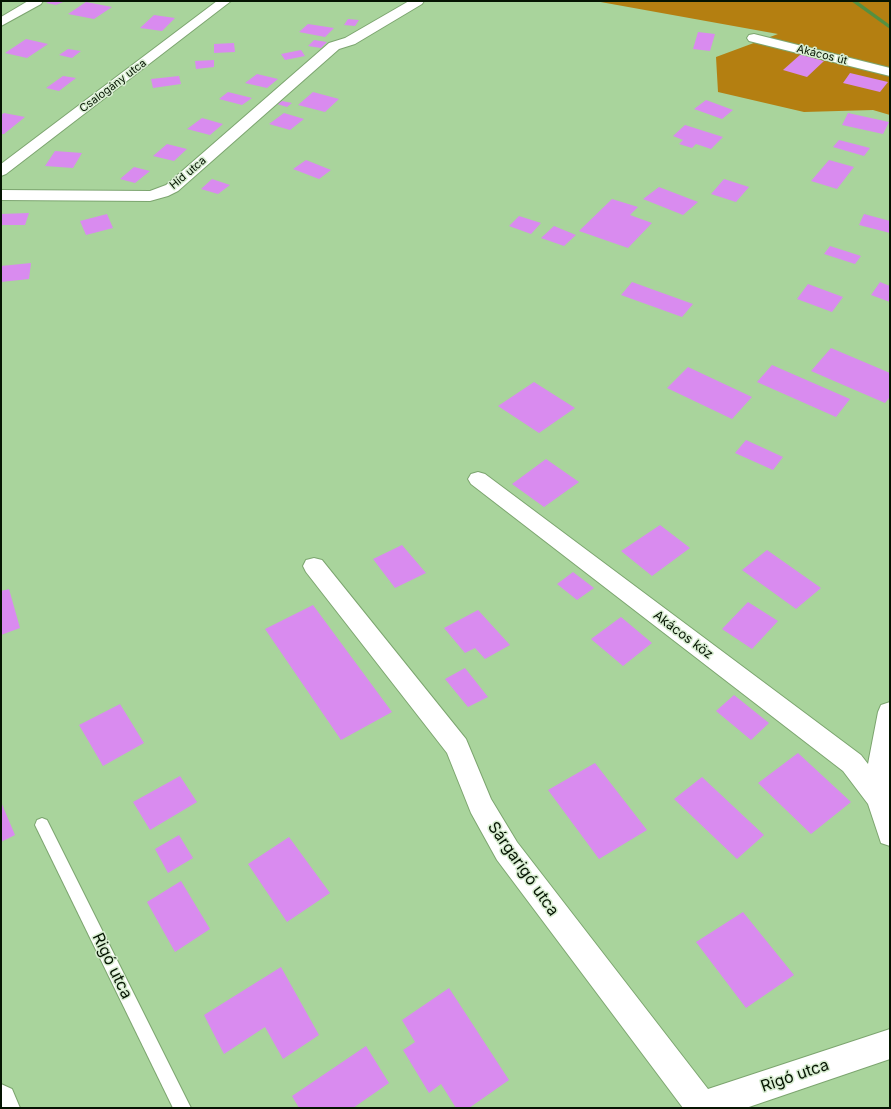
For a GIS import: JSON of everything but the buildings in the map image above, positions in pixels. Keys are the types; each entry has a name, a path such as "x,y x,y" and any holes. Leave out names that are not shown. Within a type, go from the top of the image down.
{"street":[{"path":"1,22 37,1"},
{"name":"Csalogány utca","path":"1,171 225,1"},
{"name":"Híd utca","path":"334,46 350,41 418,1"},
{"name":"Híd utca","path":"1,195 150,196 162,193 172,188 334,46 349,29"},
{"name":"Akácos út","path":"754,38 890,72"},
{"name":"Akácos köz","path":"478,479 852,764 880,799"},
{"name":"Sárgarigó utca","path":"314,566 457,747 480,805 507,851 701,1108"},
{"path":"890,712 881,761 880,799 890,834"},
{"name":"Rigó utca","path":"701,1108 890,1044"},
{"path":"1,1100 4,1108"}],"lane":[{"name":"Rigó utca","path":"42,825 182,1108"}],"shaded area":[{"path":"595,1 890,1 890,115 873,110 804,112 718,92 716,57 778,34"}],"waterway":[{"path":"854,1 890,27"}]}
